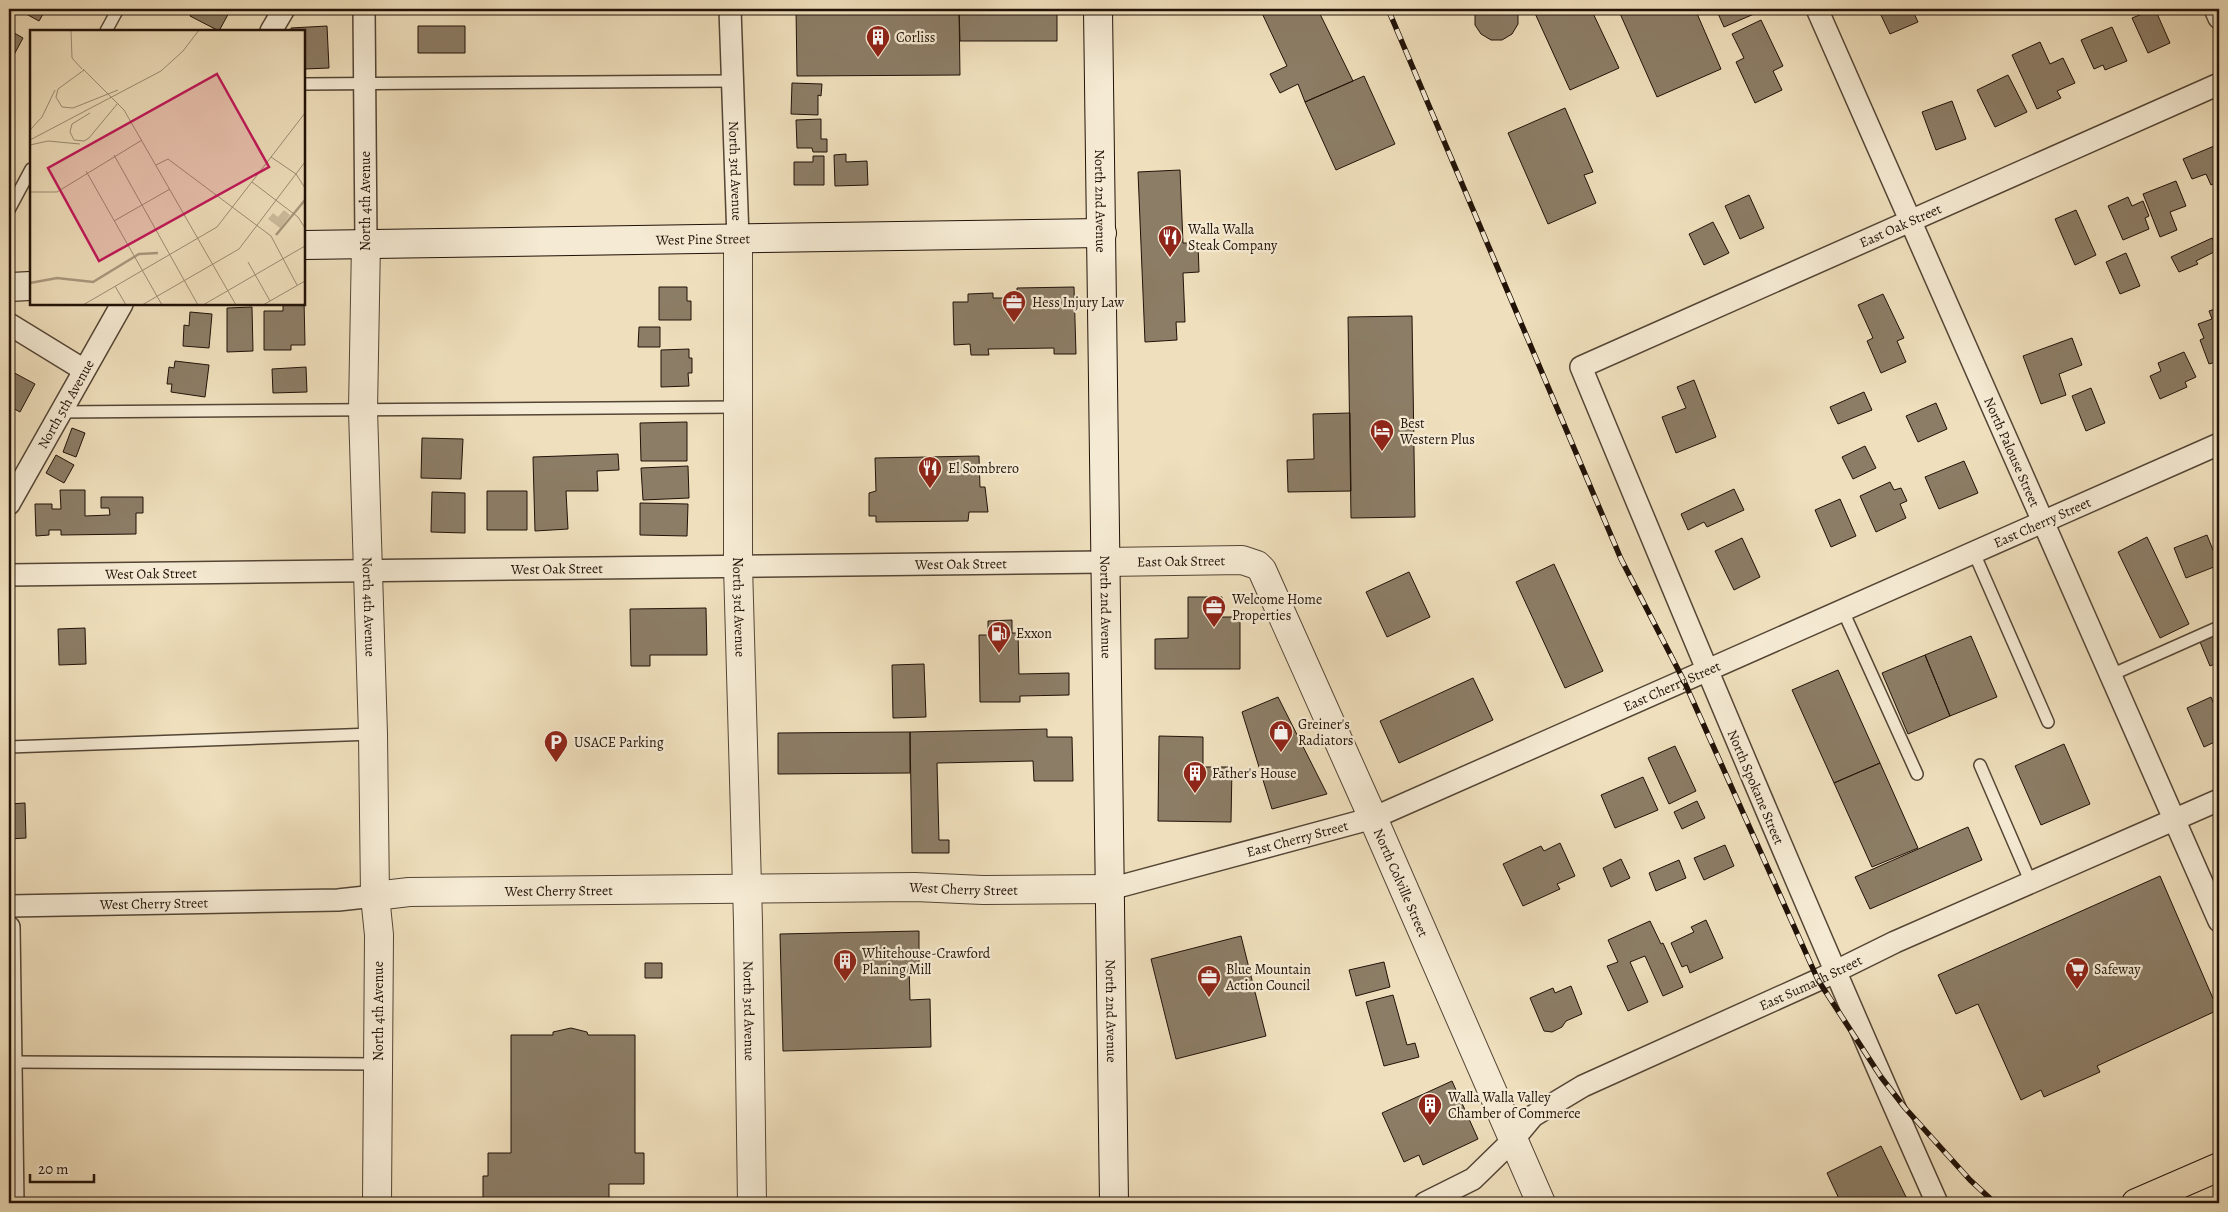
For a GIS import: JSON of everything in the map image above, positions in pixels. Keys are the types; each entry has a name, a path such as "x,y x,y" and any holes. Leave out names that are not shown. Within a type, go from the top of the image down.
{"main road":[{"path":"2136,1203 2219,1168"}],"street":[{"path":"272,30 284,9"},
{"name":"North 4th Avenue","path":"364,9 366,243 363,410 373,734 375,896 379,935 377,1203"},
{"name":"North 3rd Avenue","path":"730,9 731,81 738,239 738,566 752,1203"},
{"name":"North 2nd Avenue","path":"1098,9 1114,1203"},
{"name":"North Palouse Street","path":"1817,9 2219,921"},
{"path":"2215,9 2219,18"},
{"name":"East Oak Street","path":"1581,367 2219,84"},
{"name":"West Pine Street","path":"305,245 1102,233"},
{"path":"9,287 30,286"},
{"name":"North 5th Avenue","path":"9,504 121,305"},
{"path":"9,324 84,370"},
{"name":"North Spokane Street","path":"1581,367 1706,671 1835,972 1937,1203"},
{"name":"East Cherry Street","path":"1110,889 1373,818 2219,444"},
{"name":"East Oak Street","path":"1105,562 1242,560 1257,565"},
{"name":"West Oak Street","path":"9,575 1105,562"},
{"name":"North Colville Street","path":"1257,565 1265,576 1373,818 1540,1203"},
{"name":"East Sumach Street","path":"1424,1203 1473,1179 1513,1140 1533,1116 1583,1086 1835,972 1895,942 2219,800"},
{"name":"West Cherry Street","path":"9,906 338,900 408,892 915,886 991,890 1110,889"},
{"path":"9,927 13,1203"}],"lane":[{"path":"107,30 118,9"},
{"path":"305,84 731,81"},
{"path":"9,210 30,170"},
{"path":"60,412 737,407"},
{"path":"1974,553 2048,722"},
{"path":"1843,611 1917,774"},
{"path":"2111,675 2219,628"},
{"path":"9,747 373,734"},
{"path":"1980,765 2031,883"},
{"path":"12,1062 378,1064"}],"building":[{"path":"17,9 46,9 39,21"},
{"path":"194,9 231,9 220,30 190,16"},
{"name":"Corliss","path":"796,9 959,9 960,75 797,76"},
{"name":"Corliss","path":"959,9 1057,9 1057,41 960,41"},
{"path":"1260,9 1327,9 1319,12 1353,81 1305,102 1298,84 1280,93 1270,74 1287,66"},
{"path":"1478,9 1515,9 1518,13 1518,24 1512,34 1502,40 1491,40 1481,34 1475,25 1475,13"},
{"path":"1533,9 1591,9 1619,68 1570,90"},
{"path":"1618,9 1695,9 1721,69 1657,97"},
{"path":"1716,9 1752,9 1754,14 1724,27"},
{"path":"1878,9 1912,9 1918,22 1890,34"},
{"path":"2155,9 2170,43 2148,53 2132,18"},
{"path":"1761,20 1783,66 1773,71 1782,90 1755,103 1736,62 1744,58 1732,34"},
{"path":"327,26 329,68 305,69 305,30 291,30 291,28"},
{"path":"418,26 465,26 465,53 418,53"},
{"path":"2112,27 2127,61 2105,70 2103,65 2094,69 2081,40"},
{"path":"9,30 23,38 9,64"},
{"path":"2040,42 2050,64 2063,58 2075,83 2057,91 2061,98 2037,109 2012,55"},
{"path":"2008,75 2027,112 1995,127 1977,90"},
{"path":"1364,76 1395,144 1336,170 1305,102"},
{"path":"792,83 822,84 821,96 818,95 818,115 791,114"},
{"path":"1952,101 1966,139 1936,150 1922,112"},
{"path":"1565,108 1593,172 1584,175 1596,203 1548,224 1508,133"},
{"path":"821,119 821,139 827,139 827,152 813,152 812,148 797,148 796,120"},
{"path":"2219,144 2219,181 2211,185 2206,174 2192,179 2183,159"},
{"path":"846,154 846,162 867,161 868,185 835,186 834,155"},
{"path":"813,156 824,156 824,185 794,185 794,162 813,162"},
{"name":"Walla Walla Steak Company","path":"1180,170 1183,243 1198,243 1199,272 1183,273 1185,322 1176,322 1177,340 1145,342 1138,172"},
{"path":"2176,181 2186,206 2170,212 2177,230 2160,237 2143,194"},
{"path":"1749,195 1764,228 1740,239 1725,206"},
{"path":"2128,197 2132,206 2143,201 2149,216 2145,218 2149,229 2123,240 2108,206"},
{"path":"2076,210 2096,255 2075,265 2055,219"},
{"path":"1713,222 1729,253 1704,265 1689,234"},
{"path":"2212,238 2218,250 2196,261 2198,264 2179,272 2171,257"},
{"path":"2126,253 2140,286 2120,294 2106,262"},
{"path":"659,287 687,287 687,301 691,301 691,320 659,320"},
{"name":"Hess Injury Law","path":"1074,287 1076,354 1054,354 1054,348 988,349 989,355 971,355 970,344 954,345 953,302 968,302 968,294 993,293 993,298 1017,298 1017,288"},
{"path":"1883,294 1904,338 1897,341 1906,362 1881,373 1867,341 1873,338 1858,305"},
{"path":"283,305 304,305 305,345 291,345 291,350 264,350 264,311 283,311"},
{"path":"252,307 253,351 227,352 227,308"},
{"path":"2218,308 2219,361 2209,364 2200,340 2204,338 2198,324 2212,319 2209,311"},
{"path":"190,312 212,314 209,348 183,346 184,325 189,326"},
{"name":"Best Western Plus","path":"1412,316 1415,517 1351,518 1348,317"},
{"path":"639,327 660,327 660,347 638,347"},
{"path":"2072,338 2082,365 2059,374 2066,395 2041,404 2023,356"},
{"path":"689,349 689,358 692,358 692,373 688,373 689,386 661,387 661,350"},
{"path":"2184,352 2196,377 2185,382 2187,387 2160,399 2150,376 2161,371 2158,363"},
{"path":"175,361 209,365 205,397 171,392 172,384 167,384 169,367 174,368"},
{"path":"306,367 307,392 273,393 272,369"},
{"path":"9,370 35,384 20,412 9,406"},
{"path":"1694,380 1716,437 1676,453 1662,417 1686,408 1677,387"},
{"path":"2091,388 2105,423 2086,431 2072,396"},
{"path":"1864,392 1872,410 1838,424 1830,407"},
{"path":"1936,403 1947,429 1918,442 1906,416"},
{"path":"1350,413 1351,491 1288,492 1287,460 1314,459 1313,414"},
{"path":"687,422 687,461 641,461 640,423"},
{"path":"72,428 85,433 76,457 63,452"},
{"path":"422,438 463,439 461,479 421,478"},
{"path":"1865,446 1876,468 1853,479 1842,457"},
{"path":"618,454 619,470 597,471 598,491 566,491 568,529 535,531 533,457"},
{"path":"56,455 74,465 64,483 46,473"},
{"name":"El Sombrero","path":"979,456 980,487 985,487 988,512 969,512 968,521 876,522 876,516 869,516 869,493 876,491 875,458"},
{"path":"1964,461 1978,493 1939,509 1925,477"},
{"path":"688,466 689,498 643,500 641,468"},
{"path":"1890,482 1894,490 1901,488 1907,501 1900,504 1906,518 1876,532 1860,496"},
{"path":"1734,489 1744,510 1707,527 1704,522 1688,530 1681,514"},
{"path":"60,490 85,490 85,516 110,515 109,508 101,508 101,497 143,497 143,513 136,513 136,534 61,535 61,530 49,530 49,535 36,536 35,504 52,504 52,509 61,509"},
{"path":"487,491 527,491 527,530 487,530"},
{"path":"432,492 465,493 465,533 431,532"},
{"path":"1840,499 1856,536 1831,547 1815,510"},
{"path":"640,503 688,504 687,536 640,535"},
{"path":"2207,535 2219,565 2186,578 2174,548"},
{"path":"2147,537 2189,624 2160,638 2118,552"},
{"path":"1742,538 1760,577 1734,590 1715,551"},
{"path":"1554,564 1603,671 1565,688 1516,582"},
{"path":"1409,572 1430,617 1387,637 1366,592"},
{"name":"Welcome Home Properties","path":"1188,597 1222,597 1222,617 1240,617 1240,669 1155,669 1155,639 1188,638"},
{"path":"706,608 707,655 650,655 650,666 631,666 630,609"},
{"name":"Exxon","path":"1012,620 1012,633 1018,633 1019,674 1069,673 1069,695 1020,696 1020,702 980,702 979,635 988,635 988,621"},
{"path":"85,628 86,664 59,665 58,629"},
{"path":"2219,634 2219,662 2210,666 2200,642"},
{"path":"1971,636 1997,697 1950,716 1925,655"},
{"path":"1925,655 1950,716 1908,734 1882,673"},
{"path":"924,664 926,717 893,718 892,665"},
{"path":"1838,670 1880,763 1834,783 1792,690"},
{"path":"1473,678 1493,720 1399,763 1380,721"},
{"name":"Greiner's Radiators","path":"1278,697 1327,794 1272,809 1242,712"},
{"path":"2211,697 2219,716 2219,740 2204,747 2187,708"},
{"path":"1047,729 1047,737 1072,737 1073,781 1034,781 1033,761 937,763 939,840 949,840 949,853 912,853 910,732"},
{"path":"910,732 910,773 778,774 778,733"},
{"name":"Father's House","path":"1159,736 1203,737 1203,767 1232,767 1231,822 1158,821"},
{"path":"2064,744 2090,804 2041,825 2015,766"},
{"path":"1675,746 1696,791 1669,804 1648,758"},
{"path":"1880,763 1918,848 1872,867 1834,783"},
{"path":"1643,777 1658,810 1615,828 1601,795"},
{"path":"1697,801 1705,818 1682,829 1674,812"},
{"path":"25,803 26,838 9,839 9,804"},
{"path":"1968,827 1982,860 1870,909 1855,877"},
{"path":"1560,843 1575,876 1557,884 1560,889 1523,906 1503,864 1541,846 1544,851"},
{"path":"1725,845 1734,866 1704,880 1694,858"},
{"path":"1621,859 1630,878 1611,887 1603,868"},
{"path":"1679,860 1686,878 1656,891 1649,873"},
{"name":"Safeway","path":"2160,876 2218,1010 2097,1066 2100,1072 2044,1097 2041,1090 2021,1100 1978,1004 1956,1014 1938,975"},
{"path":"1706,920 1723,958 1690,973 1687,965 1682,967 1671,943 1694,932 1691,927"},
{"path":"1650,921 1661,944 1663,943 1683,987 1663,996 1645,956 1630,962 1648,1002 1628,1011 1607,966 1618,962 1608,940"},
{"name":"Whitehouse-Crawford Planing Mill","path":"919,931 919,965 909,965 910,1000 930,999 931,1047 783,1051 780,934"},
{"name":"Blue Mountain Action Council","path":"1241,936 1266,1036 1176,1059 1151,959"},
{"path":"1384,962 1390,987 1356,996 1349,970"},
{"path":"645,963 662,963 662,978 645,978"},
{"path":"1571,986 1582,1014 1566,1021 1562,1027 1552,1032 1544,1031 1530,998 1553,988 1555,993"},
{"path":"1393,995 1407,1045 1415,1043 1419,1057 1384,1066 1366,1002"},
{"path":"571,1028 587,1032 588,1035 635,1035 635,1153 644,1153 644,1184 609,1184 609,1203 483,1203 483,1176 488,1176 488,1153 511,1153 511,1035 553,1035 553,1032"},
{"name":"Walla Walla Valley Chamber of Commerce","path":"1452,1081 1478,1139 1423,1165 1419,1155 1404,1162 1382,1113"},
{"path":"1881,1146 1909,1203 1841,1203 1827,1173"}],"railway":[{"path":"1388,9 1621,559 1684,681 1818,980 1881,1077 1905,1108 1970,1180 1995,1203"}],"place":[{"name":"Corliss","path":"878,58"},
{"name":"Walla Walla Steak Company","path":"1170,258"},
{"name":"Hess Injury Law","path":"1014,323"},
{"name":"Best Western Plus","path":"1382,452"},
{"name":"El Sombrero","path":"930,489"},
{"name":"Welcome Home Properties","path":"1214,628"},
{"name":"Exxon","path":"999,654"},
{"name":"Greiner's Radiators","path":"1281,753"},
{"name":"USACE Parking","path":"556,763"},
{"name":"Father's House","path":"1195,794"},
{"name":"Whitehouse-Crawford Planing Mill","path":"845,982"},
{"name":"Safeway","path":"2077,990"},
{"name":"Blue Mountain Action Council","path":"1209,998"},
{"name":"Walla Walla Valley Chamber of Commerce","path":"1430,1126"}]}
